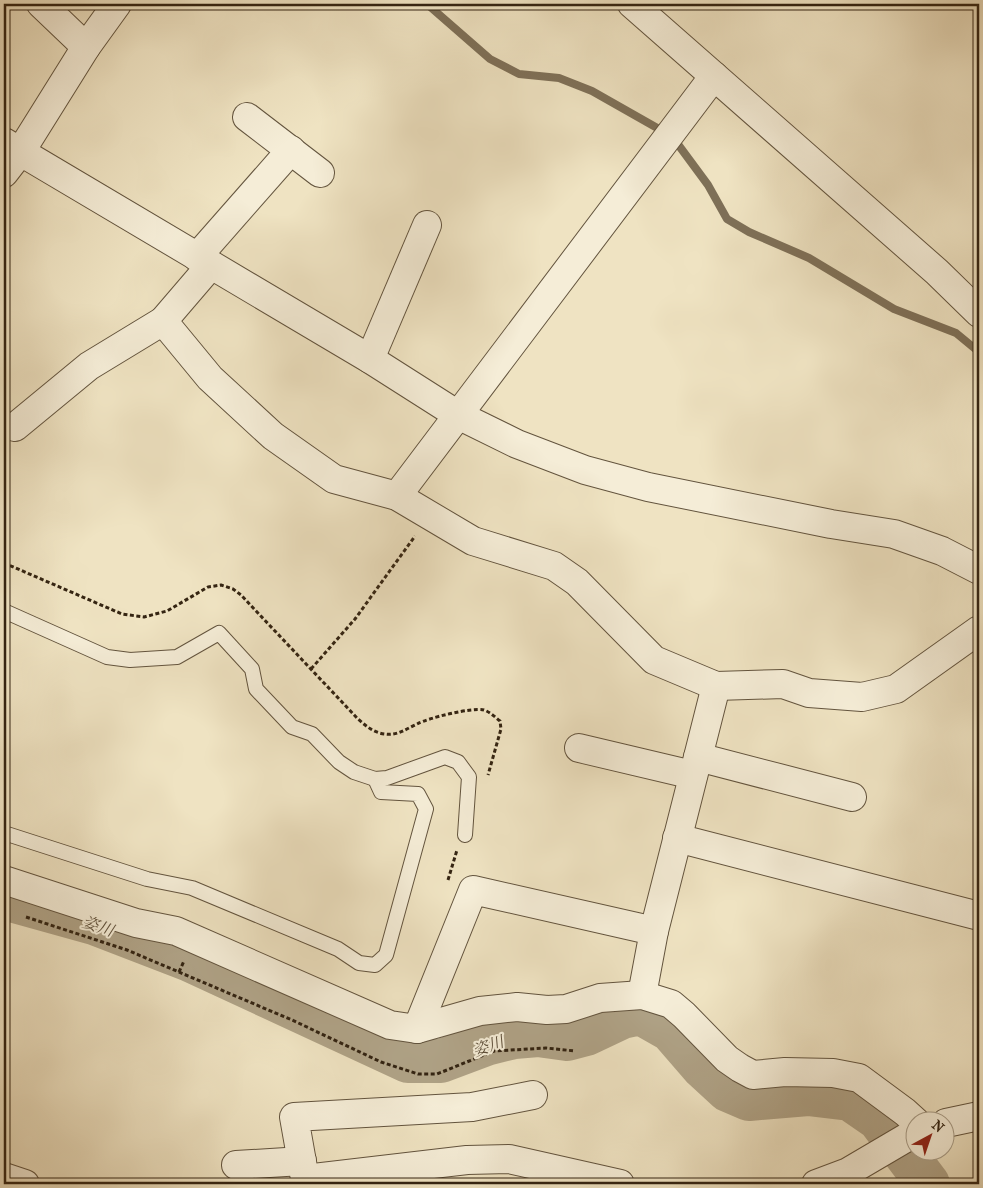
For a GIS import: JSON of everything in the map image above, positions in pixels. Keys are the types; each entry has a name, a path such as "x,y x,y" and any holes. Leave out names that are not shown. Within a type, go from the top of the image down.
{"street":[{"path":"41,4 86,47"},
{"path":"4,173 12,147 117,4"},
{"path":"632,4 937,272 979,313"},
{"path":"397,496 714,76"},
{"path":"247,117 320,173"},
{"path":"12,147 370,359 458,415 517,444 585,470 648,487 831,524 894,534 942,550 979,570"},
{"path":"15,427 89,366 163,321 204,261 291,150"},
{"path":"370,359 427,225"},
{"path":"163,321 210,378 273,436 334,480 397,496 473,541 554,566 577,582 654,660 716,686 783,684 809,693 862,697 896,689 979,630"},
{"path":"642,995 654,931 716,686"},
{"path":"579,748 695,766 852,797"},
{"path":"678,838 979,916"},
{"path":"4,880 136,923 176,931 390,1025 418,1029 480,1011 517,1007 547,1010 566,1009 600,998 642,995 670,1004 684,1015 727,1059 753,1075 784,1072 833,1073 860,1078 906,1113"},
{"path":"418,1029 474,890 654,931"},
{"path":"304,1175 294,1117 472,1107 533,1095"},
{"path":"956,1121 979,1116"},
{"path":"816,1184 848,1172 906,1138"},
{"path":"236,1165 304,1175 467,1160 509,1159 620,1184"},
{"path":"4,1177 26,1184"}],"lane":[{"path":"4,611 107,657 130,660 177,657 219,633 252,669 256,689 292,727 312,734 338,762 354,772 375,779 387,778 445,757 458,762 469,777 465,835"},
{"path":"4,833 147,879 192,888 338,949 359,963 375,965 386,955 426,809 418,794 381,792 375,779"}],"path":[{"path":"311,669 355,619 430,516"},
{"path":"21,915 127,950 179,972"}],"waterway":[{"path":"427,4 490,59 519,74 559,78 592,91 659,129 677,143 708,185 727,219 749,232 809,258 894,309 956,333 979,352"},
{"name":"姿川","path":"4,898 94,923 190,960 408,1061 441,1061 489,1043 514,1037 538,1035 567,1039 586,1034 622,1017 641,1013 671,1030 703,1067 728,1090 749,1099 808,1094 850,1099 879,1119 928,1184"}]}
